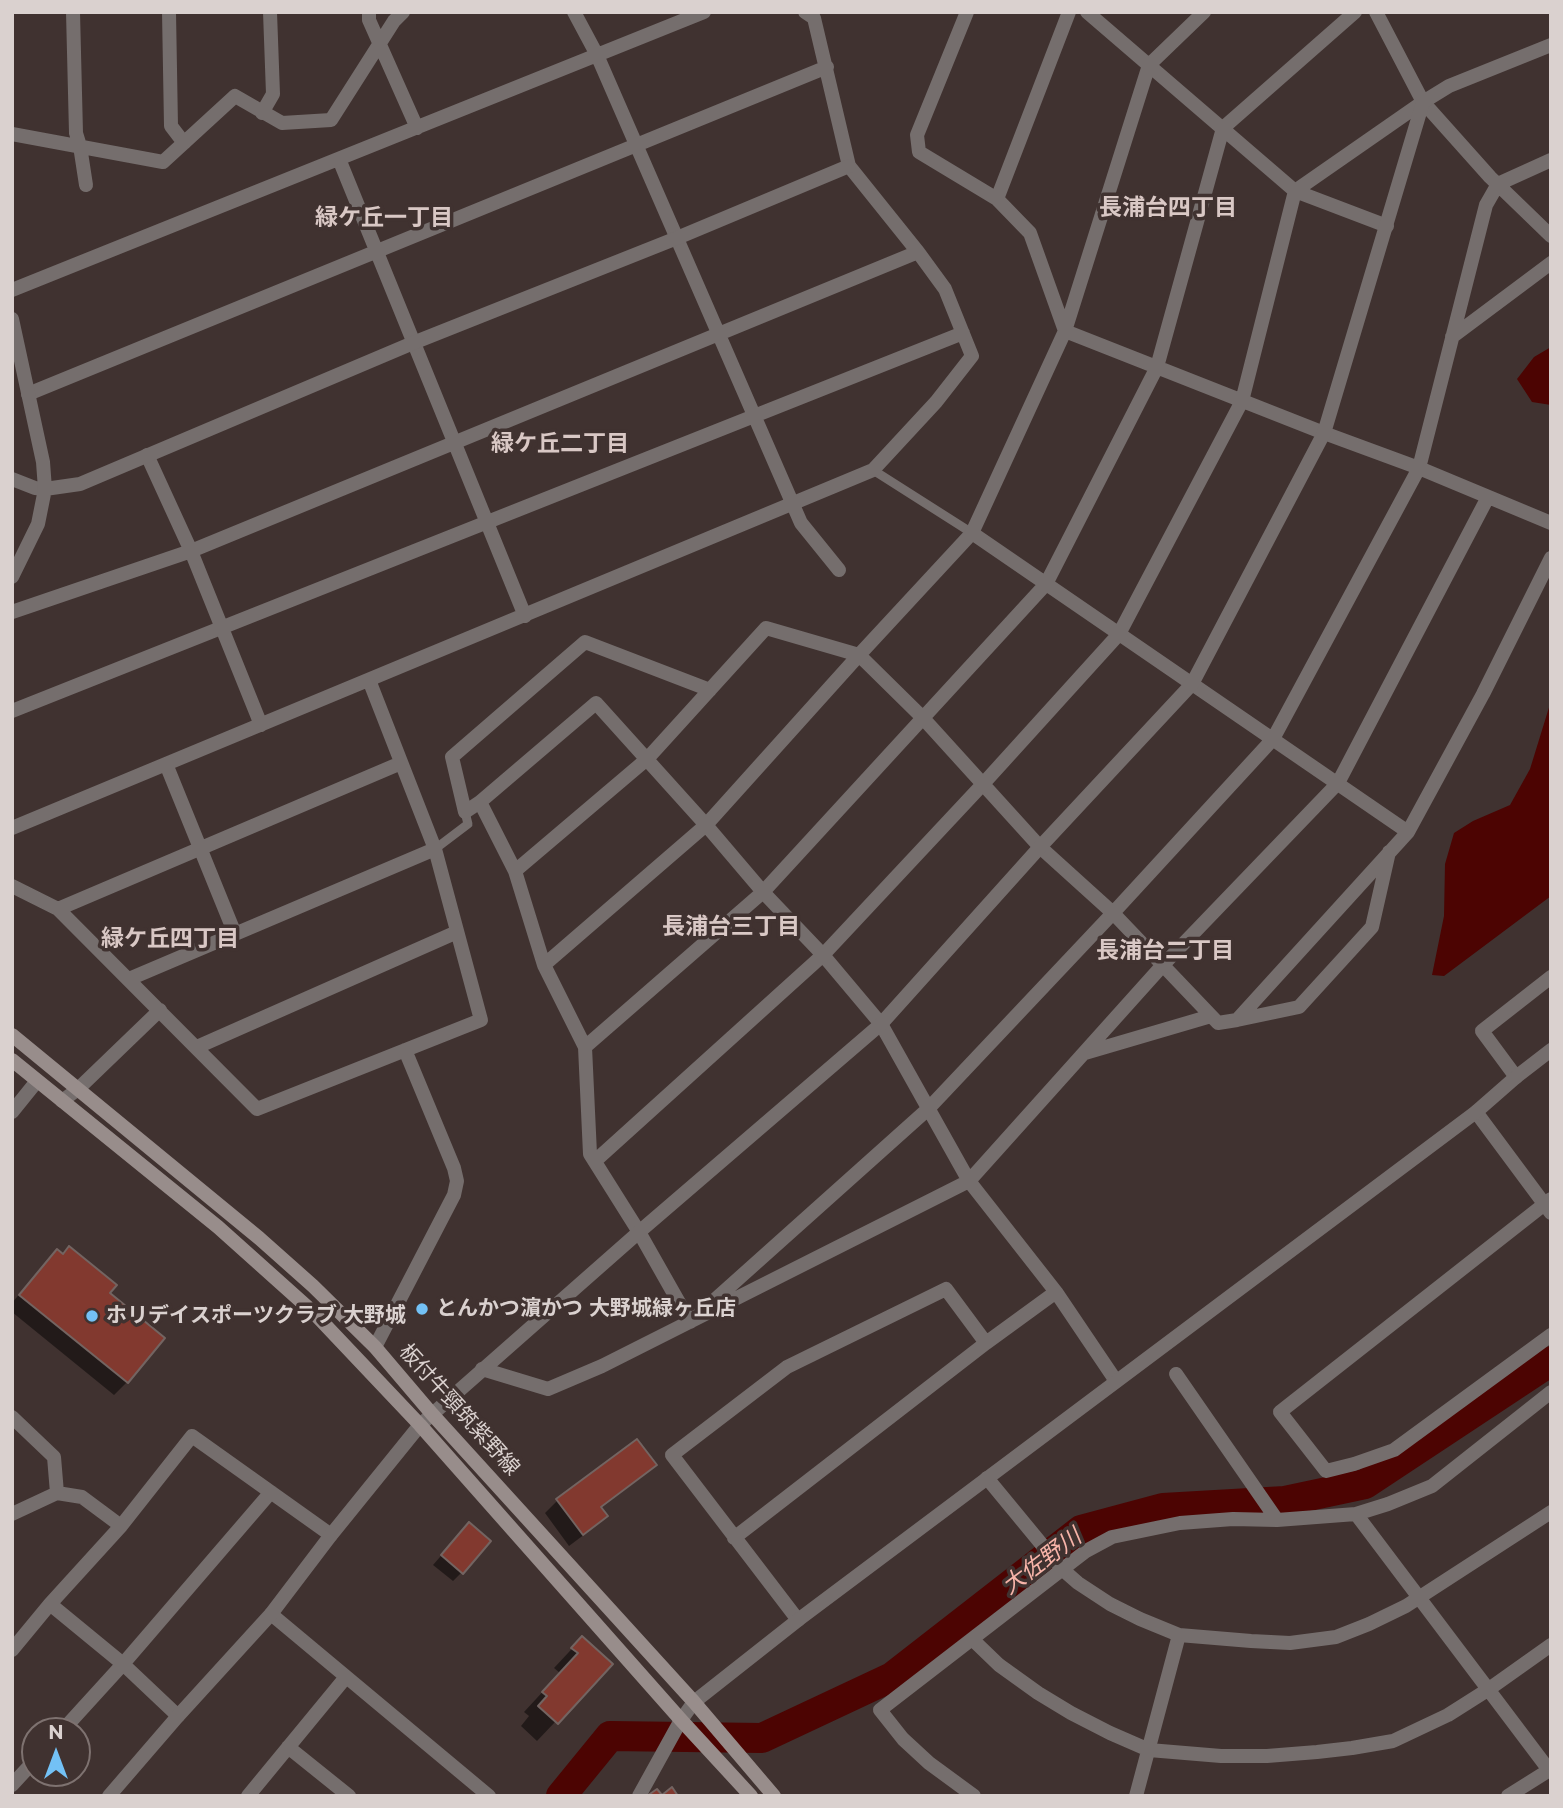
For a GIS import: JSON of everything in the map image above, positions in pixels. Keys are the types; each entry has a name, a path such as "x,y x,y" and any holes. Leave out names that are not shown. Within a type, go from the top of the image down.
{"main road":[{"name":"板付牛頸筑紫野線","path":"12,1035 259,1238 375,1347 432,1414 694,1702 774,1796"},
{"name":"板付牛頸筑紫野線","path":"12,1060 218,1227 305,1305 420,1425 751,1796"}],"street":[{"path":"73,12 76,133 86,185"},
{"path":"169,12 171,126 184,143"},
{"path":"262,113 273,94 270,12"},
{"path":"369,12 369,20 417,128"},
{"path":"12,134 163,162 235,96 282,123 331,120 394,21 403,12"},
{"path":"574,12 597,55 801,523 839,570"},
{"path":"12,290 704,12"},
{"path":"12,828 873,470 936,401 972,356 945,289 849,166 814,18 805,12"},
{"path":"967,12 917,135 919,152 997,199 1030,233 1065,331 1419,468 1551,523"},
{"path":"997,199 1069,12"},
{"path":"1087,12 1295,191 1387,226"},
{"path":"544,965 706,825 972,533 1065,331 1149,65 1204,12"},
{"path":"584,1047 763,892 1046,584 1157,368 1223,128 1355,12"},
{"path":"1376,12 1423,102 1498,184 1551,236"},
{"path":"595,1161 823,955 1119,634 1242,401 1295,191 1449,86 1551,45"},
{"path":"28,394 827,67"},
{"path":"109,1796 271,1614 420,1425 880,1024 1192,684 1324,433 1423,102"},
{"path":"339,159 525,616"},
{"path":"690,1322 928,1109 1114,913 1273,739 1419,468 1486,205 1498,184 1551,160"},
{"path":"12,479 35,488 46,489 80,484 414,342 677,238 849,166"},
{"path":"12,612 191,551 918,252"},
{"path":"1452,337 1551,263"},
{"path":"12,319 43,461 46,489 38,524 12,577"},
{"path":"12,711 963,333"},
{"path":"147,455 191,551 261,725"},
{"path":"482,1369 548,1388 603,1366 969,1181 1162,966 1338,783 1489,497"},
{"path":"972,533 1408,832"},
{"path":"1237,1020 1408,832 1483,694 1551,558"},
{"path":"514,870 647,759 766,628 859,655 922,717 1041,847 1114,913 1218,1023 1299,1007 1372,927 1390,850"},
{"path":"710,690 585,642 452,757 465,812 596,703 763,892 823,955 880,1024 969,1181 1056,1292 1116,1381"},
{"path":"12,886 58,909 257,1109 481,1020 435,849 369,680"},
{"path":"58,909 401,763"},
{"path":"166,764 235,934"},
{"path":"480,802 514,870 544,965 584,1047 590,1154 639,1232 690,1322"},
{"path":"129,979 435,849"},
{"path":"197,1047 457,932"},
{"path":"1516,1077 1482,1031 1551,977"},
{"path":"62,1101 160,1010"},
{"path":"1083,1054 1211,1016"},
{"path":"375,1347 454,1195 457,1181 405,1050"},
{"path":"639,1796 681,1720 694,1702 798,1620 1476,1112 1551,1050"},
{"path":"12,1112 37,1081"},
{"path":"1476,1112 1549,1206 1280,1412 1326,1471 1354,1464 1394,1450 1551,1335"},
{"path":"798,1620 672,1455 787,1367 946,1289 986,1343"},
{"path":"734,1538 1056,1292"},
{"path":"1176,1374 1277,1520"},
{"path":"974,1796 929,1763 903,1739 880,1710 1086,1551 1112,1537 1180,1523 1356,1514 1388,1504 1432,1486 1551,1392"},
{"path":"12,1417 54,1457 57,1493"},
{"path":"12,1650 121,1527 192,1436 331,1535"},
{"path":"987,1478 1062,1569 1110,1604 1179,1635 1290,1643 1336,1637 1406,1606 1551,1512"},
{"path":"75,1717 271,1492"},
{"path":"12,1514 57,1493 82,1497 121,1527"},
{"path":"1356,1514 1550,1770 1508,1796"},
{"path":"50,1604 123,1664 178,1716"},
{"path":"271,1614 489,1796"},
{"path":"1136,1796 1179,1635"},
{"path":"972,1639 999,1665 1038,1693 1110,1733 1149,1750 1221,1756 1267,1756 1352,1748 1393,1741 1448,1715 1551,1645"},
{"path":"248,1796 346,1676"},
{"path":"288,1747 349,1796"}],"lane":[{"path":"873,470 972,533"},
{"path":"435,849 468,824 465,812"}],"shaded area":[{"path":"1551,347 1551,405 1532,402 1517,379 1534,357"},
{"path":"1551,701 1551,896 1444,976 1432,975 1444,916 1445,864 1454,833 1473,821 1510,805 1530,769"}],"building":[{"name":"ホリデイスポーツクラブ 大野城","path":"69,1246 117,1285 110,1293 165,1338 128,1383 19,1295 57,1249 63,1254"},
{"path":"637,1439 657,1465 601,1507 608,1516 583,1535 556,1499"},
{"path":"469,1522 491,1541 463,1574 441,1555"},
{"path":"582,1636 613,1664 558,1724 538,1706 547,1696 542,1692 578,1653 571,1648"},
{"path":"672,1787 678,1796 647,1796 657,1789 662,1795"}],"waterway":[{"name":"大佐野川","path":"561,1796 610,1736 762,1738 892,1677 1081,1530 1163,1508 1285,1501 1365,1484 1551,1361"}],"place":[{"name":"とんかつ濵かつ 大野城緑ヶ丘店","path":"422,1309"},
{"name":"ホリデイスポーツクラブ 大野城","path":"92,1316"}],"district":[{"name":"長浦台四丁目","path":"1168,208"},
{"name":"緑ケ丘一丁目","path":"384,218"},
{"name":"緑ケ丘二丁目","path":"560,444"},
{"name":"長浦台三丁目","path":"731,927"},
{"name":"緑ケ丘四丁目","path":"170,939"},
{"name":"長浦台二丁目","path":"1165,951"}]}
